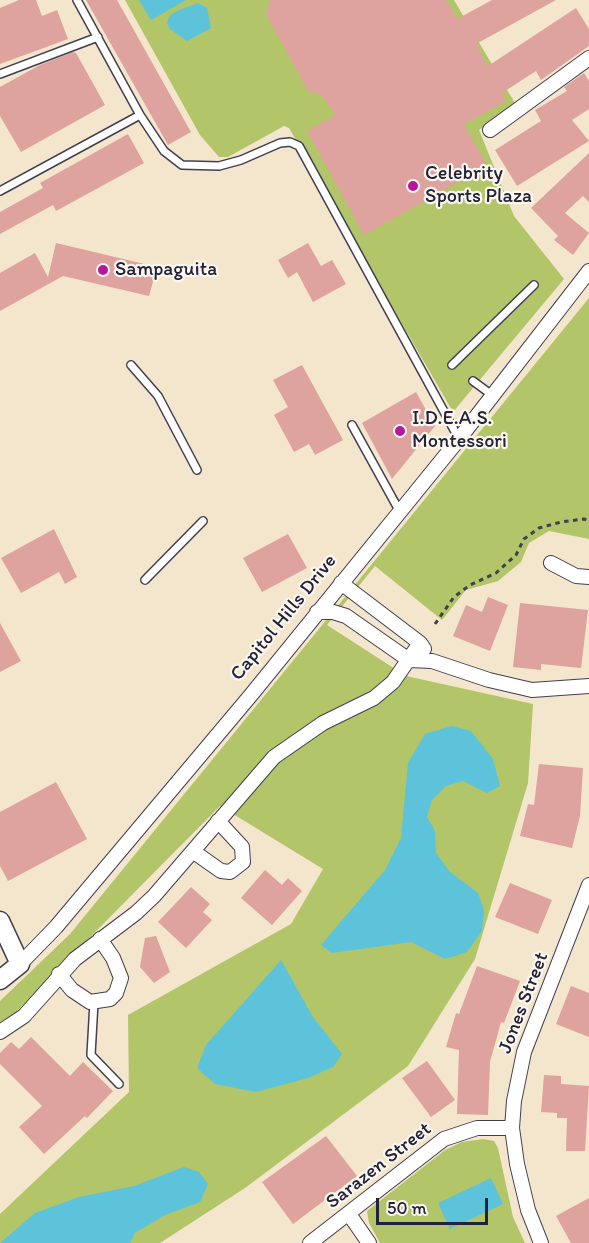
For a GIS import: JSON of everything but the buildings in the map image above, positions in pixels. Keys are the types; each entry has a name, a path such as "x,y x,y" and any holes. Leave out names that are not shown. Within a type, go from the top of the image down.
{"street":[{"path":"489,130 589,58"},
{"name":"Capitol Hills Drive","path":"0,980 20,964 73,907 459,439 589,271"},
{"path":"551,563 576,576 589,577"},
{"path":"341,584 420,643 432,661"},
{"path":"317,612 333,612 346,616 409,660 432,661 489,680 532,690 589,686"},
{"path":"0,1032 24,1016 59,974 100,939 136,913 194,852 274,757 323,723 374,698 393,681 420,643"},
{"path":"194,852 221,871 230,872 243,862 242,847 218,821"},
{"name":"Jones Street","path":"541,1243 528,1210 517,1164 512,1128 514,1101 524,1052 583,925 589,885"},
{"path":"0,921 20,964"},
{"path":"59,974 72,990 94,1002 110,999 116,993 121,978 113,958 100,939"},
{"name":"Sarazen Street","path":"310,1243 431,1147 453,1134 477,1128 512,1128"},
{"path":"349,1214 369,1243"}],"lane":[{"path":"77,0 140,115 164,151 182,165 219,166 241,160 280,143 290,142 298,146 459,439"},
{"path":"0,74 98,37"},
{"path":"0,191 140,115"},
{"path":"452,365 534,285"},
{"path":"131,365 158,396 197,470"},
{"path":"473,381 492,395"},
{"path":"352,424 399,512"},
{"path":"145,580 203,521"},
{"path":"94,1002 91,1054 119,1083"}],"path":[{"path":"435,624 454,597 470,585 503,568 516,555 524,539 539,528 561,522 584,519 589,521"}],"green space":[{"name":"Celebrity Sports Plaza","path":"125,0 454,0 516,105 479,130 514,216 564,279 453,412 289,128 284,126 228,157 219,157 200,135"},
{"path":"589,298 589,539 549,531 529,543 521,562 498,581 466,590 442,620 375,566 327,625 406,676 533,704 528,783 475,959 408,1066 245,1188 160,1243 0,1243 0,1214 129,1092 128,1015 291,924 323,869 220,806 8,1020 0,1024 0,1001 70,934"},
{"path":"483,1139 494,1141 498,1148 513,1217 525,1243 380,1243 369,1223 367,1211 445,1150 462,1142"}],"water":[{"path":"139,0 186,0 151,20"},
{"path":"198,3 207,8 211,28 187,41 170,29 167,23 170,15"},
{"path":"452,726 471,731 493,759 500,786 487,793 463,781 446,786 432,800 427,817 435,831 436,853 450,872 478,893 484,910 482,931 467,952 445,959 411,942 332,953 321,945 385,870 401,838 408,763 425,734"},
{"path":"281,960 313,1017 342,1054 333,1067 308,1078 256,1092 215,1084 197,1068 206,1045"},
{"path":"184,1167 199,1172 208,1184 200,1202 165,1215 135,1233 130,1243 0,1243 35,1213 79,1197 134,1186"},
{"path":"491,1178 503,1204 450,1229 438,1203"}],"place":[{"name":"Celebrity Sports Plaza","path":"413,186"},
{"name":"Sampaguita","path":"103,270"},
{"name":"I.D.E.A.S. Montessori","path":"400,431"}]}
